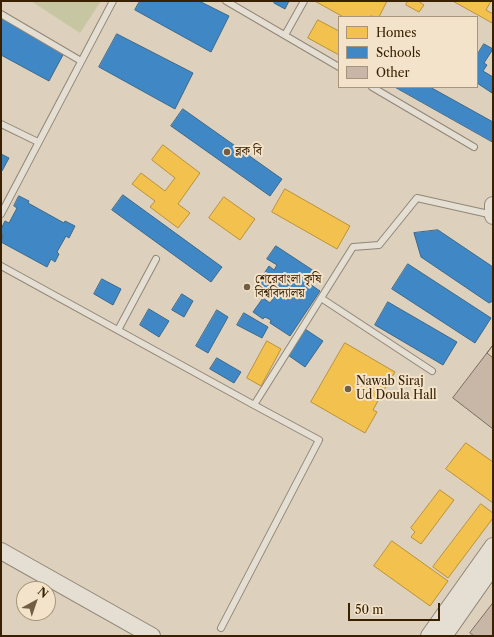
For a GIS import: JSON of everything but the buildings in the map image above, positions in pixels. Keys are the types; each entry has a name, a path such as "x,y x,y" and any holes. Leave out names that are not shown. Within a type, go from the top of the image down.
{"street":[{"path":"493,205 493,215"},
{"path":"429,636 493,546"},
{"path":"1,551 152,636"},
{"path":"444,636 493,566"}],"lane":[{"path":"1,214 113,1"},
{"path":"226,1 338,66"},
{"path":"285,35 304,1"},
{"path":"1,14 81,61"},
{"path":"374,88 474,147"},
{"path":"1,124 38,142"},
{"path":"254,405 353,247 379,245 417,198 493,215"},
{"path":"118,330 156,259"},
{"path":"1,266 319,440 221,628"},
{"path":"321,298 432,371"}],"green space":[{"path":"31,1 101,1 80,33"}],"place":[{"name":"ব্লক বি","path":"227,152"},
{"name":"শেরেবাংলা কৃষি বিশ্ববিদ্যালয়","path":"247,287"},
{"name":"Nawab Siraj Ud Doula Hall","path":"348,389"}]}
